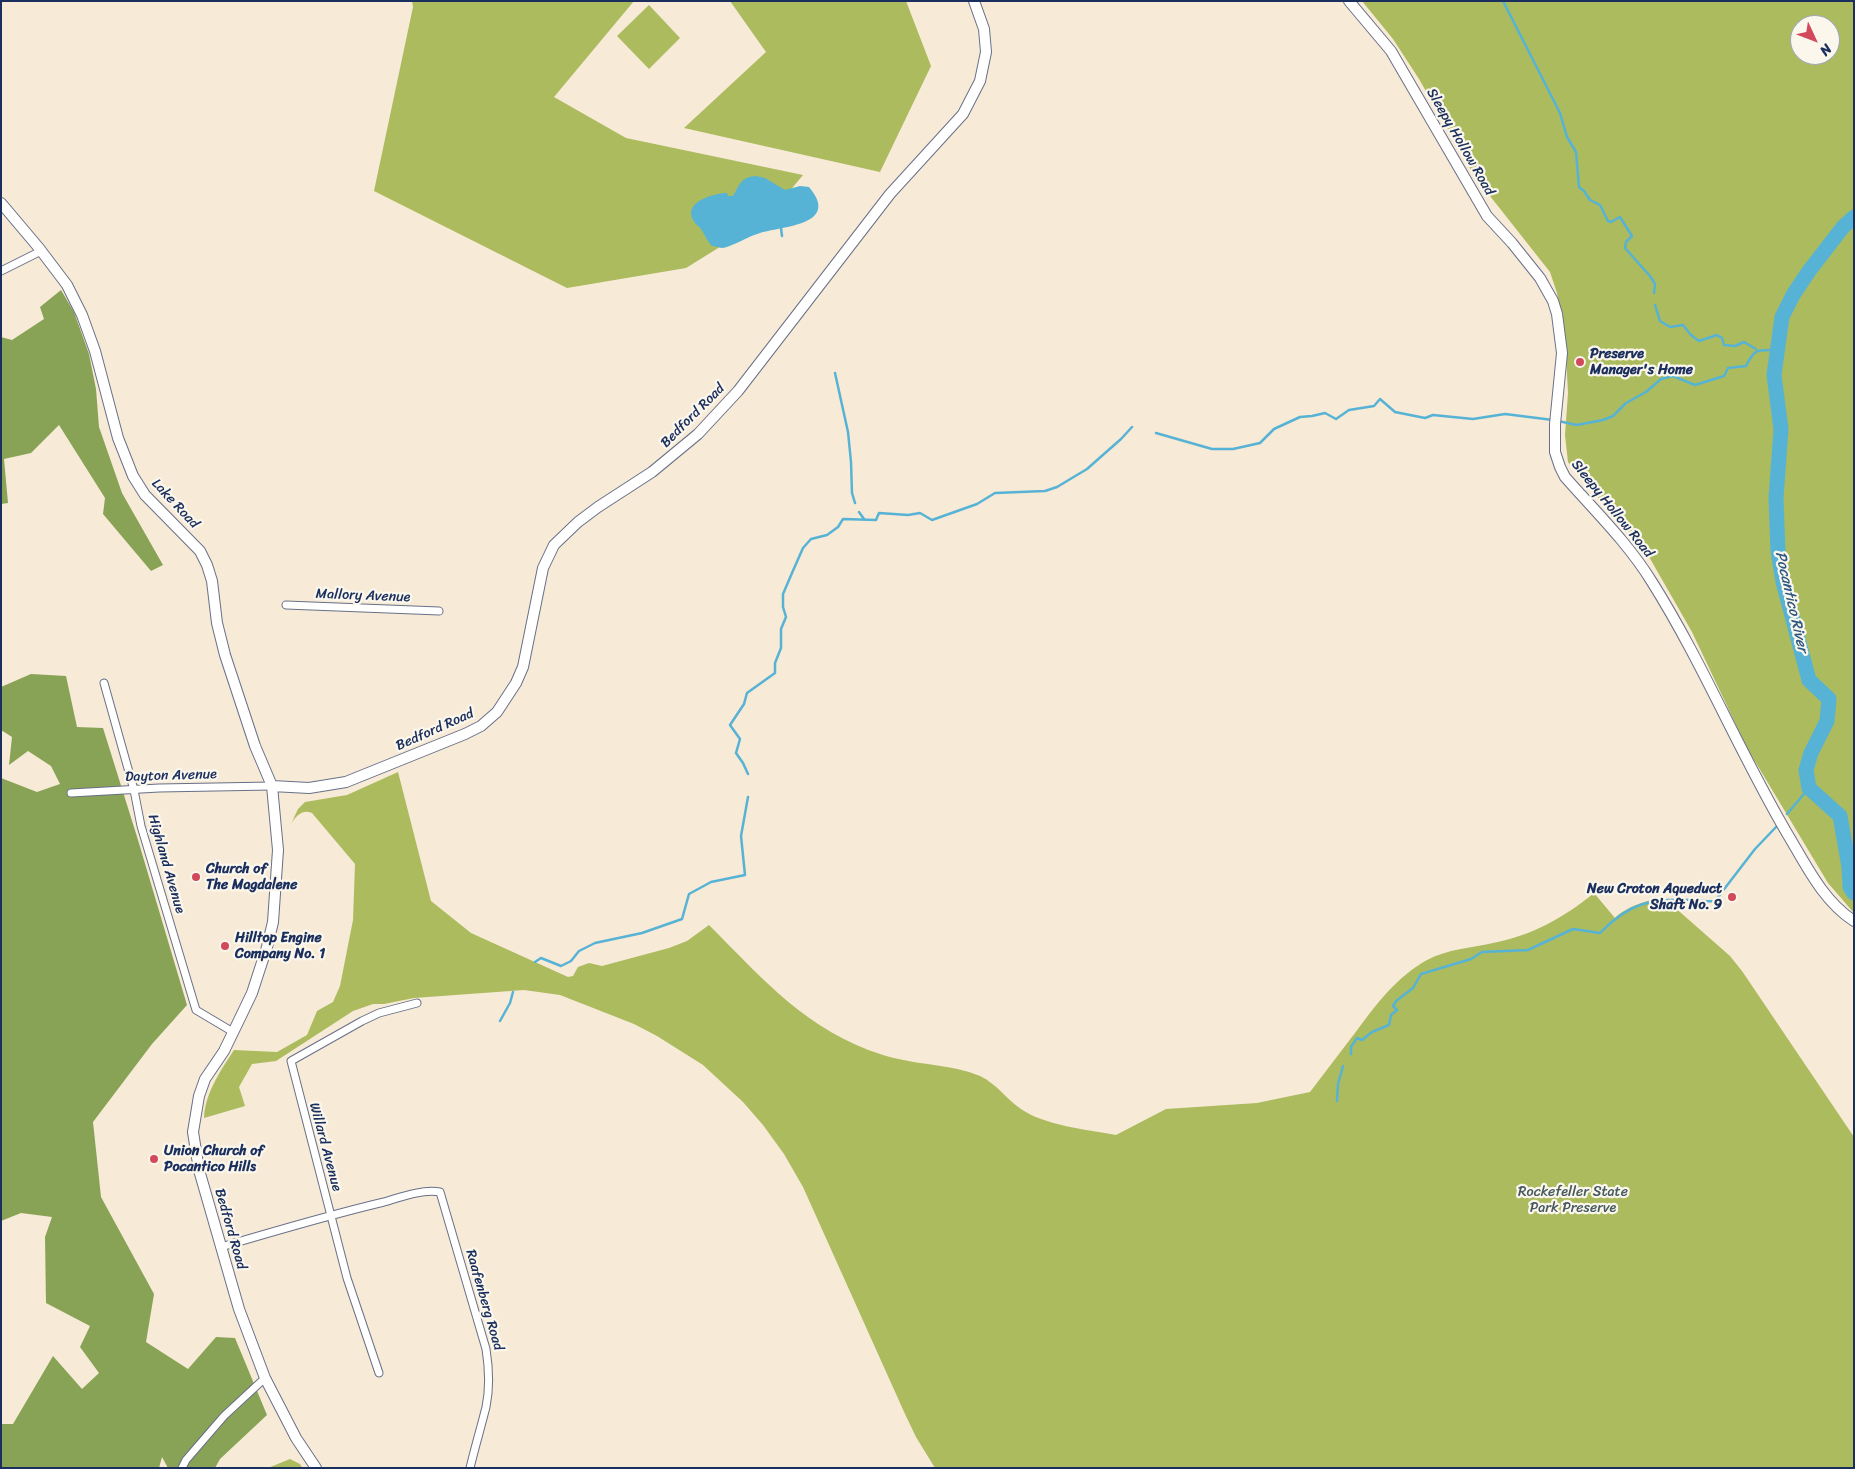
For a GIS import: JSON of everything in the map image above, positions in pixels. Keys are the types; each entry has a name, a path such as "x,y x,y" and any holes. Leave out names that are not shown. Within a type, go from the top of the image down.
{"main road":[{"name":"Bedford Road","path":"316,1468 296,1438 265,1378 239,1309 198,1170 193,1132 198,1096 205,1079 224,1051 252,993 272,922 278,850 272,786 309,788 346,782 465,734 481,726 498,712 516,683 523,667 543,568 554,544 578,522 652,472 698,434 738,391 890,194 963,114 980,81 986,52 984,29 974,1"},
{"name":"Sleepy Hollow Road","path":"1349,1 1391,51 1487,216 1540,278 1553,301 1557,314 1562,353 1555,424 1555,452 1560,468 1565,477 1625,545 1652,581 1705,677 1763,792 1810,872 1827,896 1854,921"},
{"name":"Lake Road","path":"1,204 41,251 66,285 86,323 118,438 133,476 145,495 200,551 207,565 212,582 217,623 225,655 255,746 272,786"}],"street":[{"path":"1,271 41,251"},
{"name":"Mallory Avenue","path":"286,605 439,611"},
{"name":"Highland Avenue","path":"104,683 134,790 141,826 196,1010 233,1032"},
{"name":"Dayton Avenue","path":"71,794 272,786"},
{"name":"Willard Avenue","path":"379,1373 347,1278 290,1061 379,1013 418,1003"},
{"name":"Raafenberg Road","path":"330,1215 416,1194 440,1192 486,1348 488,1389 486,1406 470,1468"},
{"path":"221,1247 330,1215"},
{"path":"182,1468 186,1460 224,1416 265,1378"}],"green space":[{"path":"412,1 634,1 554,97 626,138 803,175 768,217 686,268 567,288 374,191 413,7"},
{"path":"730,1 906,1 931,66 880,172 684,128 766,52"},
{"path":"1362,1 1854,1 1854,913 1828,883 1747,748 1692,632 1648,555 1584,483 1568,462 1565,435 1568,393 1565,336 1557,293 1550,272 1475,177 1419,79 1393,39"},
{"path":"649,5 680,38 649,69 617,36"},
{"path":"61,290 74,312 89,354 96,389 99,427 122,493 163,565 151,571 103,514 105,498 59,425 31,453 4,459 8,503 1,504 1,337 12,340 44,319 40,307"},
{"path":"31,674 66,676 77,727 103,728 187,1005 152,1044 93,1122 101,1197 154,1294 146,1342 188,1369 216,1337 235,1338 267,1415 220,1459 215,1468 168,1468 162,1457 159,1468 1,1468 1,1424 13,1424 53,1356 82,1389 99,1373 80,1347 90,1326 46,1303 45,1237 52,1217 21,1213 1,1221 1,778 37,792 60,784 51,766 28,751 9,765 12,737 1,730 1,687"},
{"name":"Rockefeller State Park Preserve","path":"398,772 431,901 471,933 568,977 573,976 578,967 589,963 602,966 669,948 687,941 709,925 788,1002 831,1032 856,1045 907,1061 969,1072 991,1083 1030,1115 1053,1123 1116,1135 1166,1109 1257,1103 1310,1092 1365,1019 1397,982 1416,967 1435,956 1521,936 1559,918 1594,893 1615,918 1625,910 1638,904 1664,898 1730,956 1742,971 1854,1137 1854,1468 935,1468 916,1437 905,1414 803,1187 784,1154 763,1125 743,1102 703,1065 634,1024 560,995 524,990 414,998 384,1004 373,1004 353,1011 276,1061 252,1064 239,1087 245,1106 204,1118 207,1100 219,1074 234,1050 277,1052 307,1035 317,1011 333,1002 340,986 353,920 355,864 312,813 305,812 300,814 291,824 298,809 305,802 347,795"},
{"path":"290,1459 300,1464 302,1468 268,1468"}],"water":[{"path":"756,176 765,178 785,190 800,186 809,187 817,200 818,209 814,216 805,222 760,233 723,248 712,246 693,220 692,208 708,197 727,193 728,196 733,196 744,180"}],"waterway":[{"path":"1503,1 1560,113 1567,137 1576,152 1579,187 1590,200 1600,205 1608,221 1611,222 1620,217 1632,236 1626,242 1625,248 1650,276 1655,284 1654,293"},
{"name":"Pocantico River","path":"1854,217 1843,227 1793,295 1782,317 1774,375 1781,429 1776,498 1778,551 1783,582 1809,680 1829,699 1827,721 1811,753 1806,770 1809,788 1840,816 1849,867 1850,887 1854,893"},
{"path":"781,228 782,236"},
{"path":"1655,305 1660,321 1670,327 1683,325 1699,341 1717,335 1722,338 1724,345 1735,346 1744,342 1756,349"},
{"path":"1558,421 1577,425 1603,420 1613,416 1626,403 1646,392 1661,379 1673,376 1695,385 1724,376 1728,368 1746,366 1757,351 1776,350"},
{"path":"835,373 848,432 852,493 855,503"},
{"path":"1156,433 1212,449 1233,449 1260,443 1274,429 1300,417 1325,413 1336,419 1349,410 1374,406 1380,399 1395,412 1425,418 1433,415 1473,419 1505,414 1553,420"},
{"path":"748,774 736,753 740,739 730,725 744,704 747,693 775,673 775,663 781,648 781,629 786,617 783,607 783,594 803,548 811,539 827,535 838,527 843,519 876,520 879,513 908,515 920,513 932,520 977,504 995,493 1045,491 1057,487 1087,469 1132,427"},
{"path":"859,512 864,519"},
{"path":"1787,814 1809,788"},
{"path":"535,962 541,958 561,966 571,961 579,951 595,943 642,933 682,919 689,894 711,882 745,875 741,836 748,797"},
{"path":"1351,1054 1351,1047 1357,1038 1362,1040 1372,1032 1389,1025 1391,1015 1397,1010 1393,1006 1396,1001 1413,988 1421,974 1471,959 1482,952 1528,950 1573,929 1600,933 1621,915 1641,904 1664,900 1715,901 1755,849 1777,826"},
{"path":"500,1021 510,1003 513,992"},
{"path":"1337,1101 1338,1084 1343,1066"}],"place":[{"name":"Preserve Manager's Home","path":"1580,362"},
{"name":"Church of The Magdalene","path":"196,877"},
{"name":"New Croton Aqueduct Shaft No. 9","path":"1732,897"},
{"name":"Hilltop Engine Company No. 1","path":"225,946"},
{"name":"Union Church of Pocantico Hills","path":"154,1159"}]}
